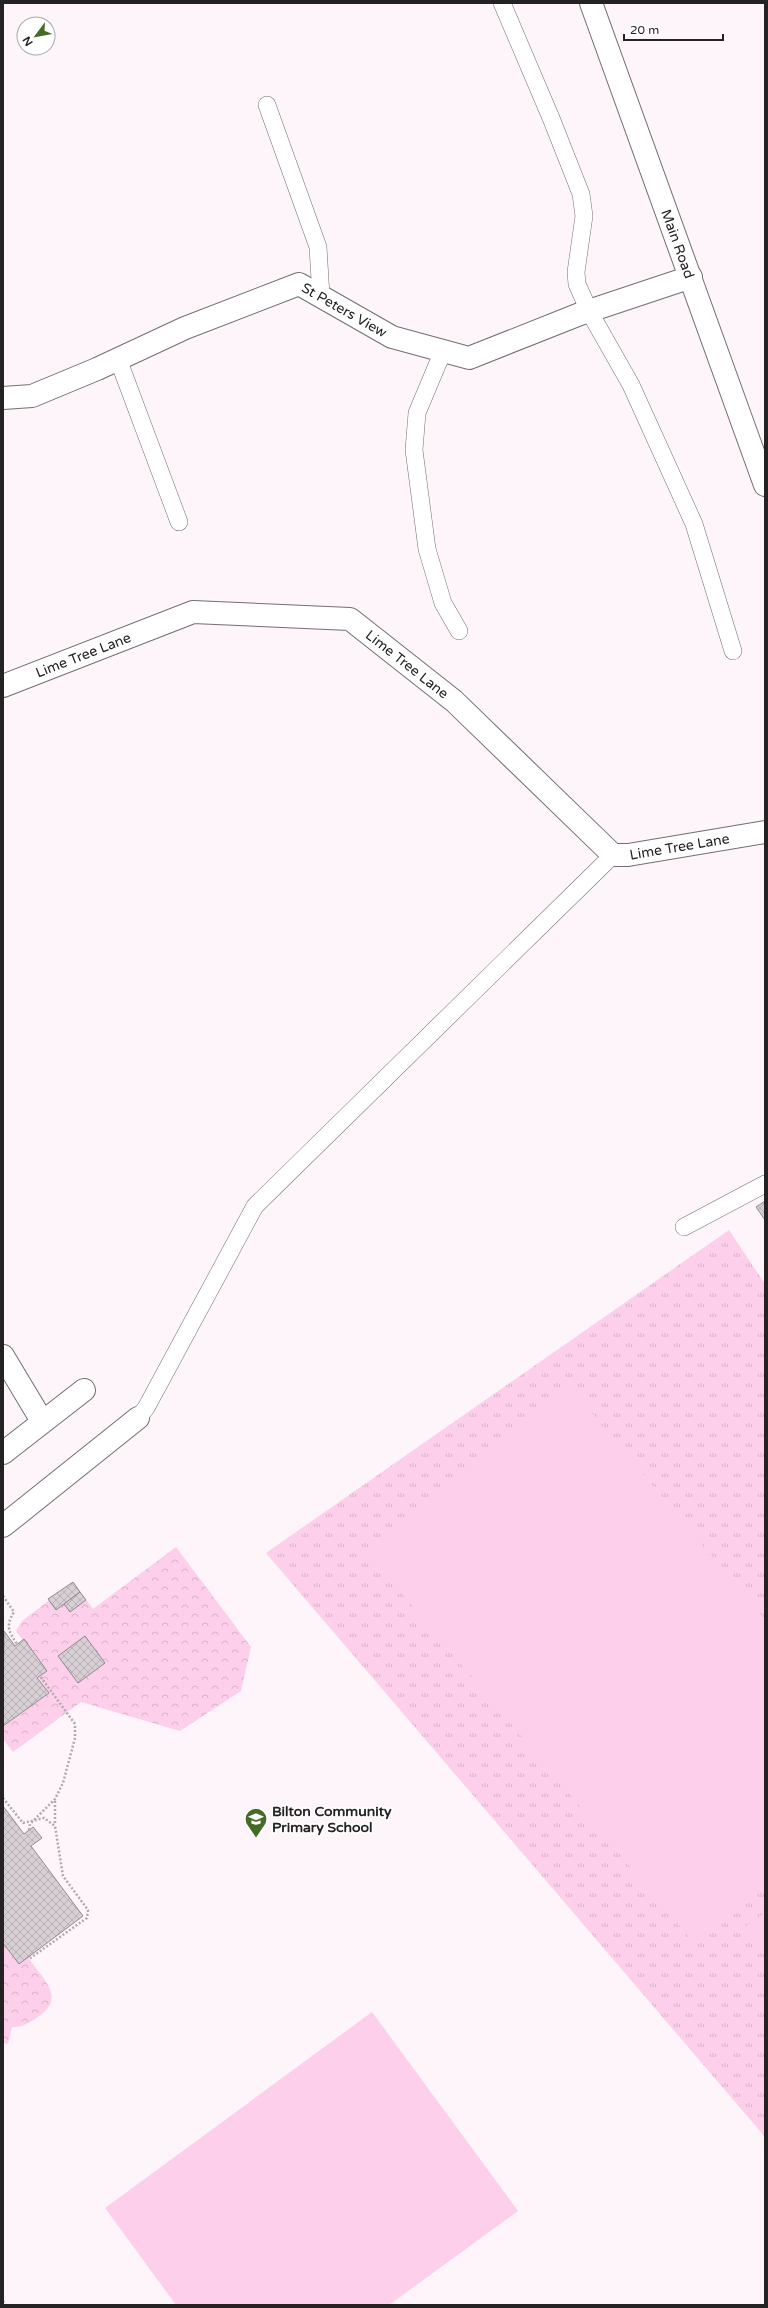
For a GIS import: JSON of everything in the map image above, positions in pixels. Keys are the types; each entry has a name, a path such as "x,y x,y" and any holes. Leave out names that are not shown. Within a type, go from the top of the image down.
{"street":[{"name":"Main Road","path":"591,3 765,485"},
{"name":"St Peters View","path":"3,398 32,396 185,328 299,284 392,337 469,358 589,311 691,277"},
{"name":"Lime Tree Lane","path":"3,686 193,612 350,619 454,701 613,855 628,855 765,832"},
{"path":"3,1356 42,1421"},
{"path":"3,1453 42,1421 84,1390"},
{"path":"3,1526 138,1418"}],"lane":[{"path":"502,3 551,118 581,194 584,216 576,272 577,284 589,311 631,385 694,524 733,651"},
{"path":"267,105 318,247 321,296"},
{"path":"443,351 417,412 414,450 427,549 443,603 459,631"},
{"path":"118,359 179,522"},
{"path":"138,1418 146,1408 255,1206 613,855"},
{"path":"684,1227 765,1184"}],"path":[{"path":"3,1596 14,1612 9,1621 8,1630 17,1644"},
{"path":"29,1830 28,1827 55,1800 64,1784 75,1738 75,1724 40,1676"},
{"path":"3,1798 22,1823 47,1818 56,1826"},
{"path":"30,1960 84,1920 87,1916 86,1907 63,1876 54,1813 55,1800"},
{"path":"3,2301 6,2305"}],"green space":[{"path":"729,1230 765,1284 765,2137 266,1553"},
{"path":"570,1387 765,1620 765,1882 693,1942 370,1555"},
{"path":"176,1547 251,1647 241,1691 180,1731 81,1702 13,1752 3,1739 3,1726 49,1693 37,1678 46,1671 16,1631 22,1621 73,1582 93,1609"},
{"path":"765,1913 765,1954 746,1926"},
{"path":"3,1943 19,1964 28,1957 45,1980 51,1995 51,2002 47,2010 29,2023 22,2026 12,2027 8,2044 3,2043"},
{"path":"372,2012 518,2211 389,2305 176,2305 105,2208"}],"building":[{"path":"765,1201 765,1220 756,1207"},
{"path":"73,1582 80,1592 56,1610 48,1599"},
{"path":"80,1592 86,1600 70,1612 64,1604"},
{"path":"4,1631 15,1646 24,1639 47,1671 37,1678 49,1693 3,1726"},
{"path":"85,1636 105,1663 78,1683 58,1656"},
{"path":"3,1806 24,1834 33,1827 42,1838 31,1846 83,1916 19,1964 3,1943"}],"place":[{"name":"Bilton Community Primary School","path":"256,1838"}]}
